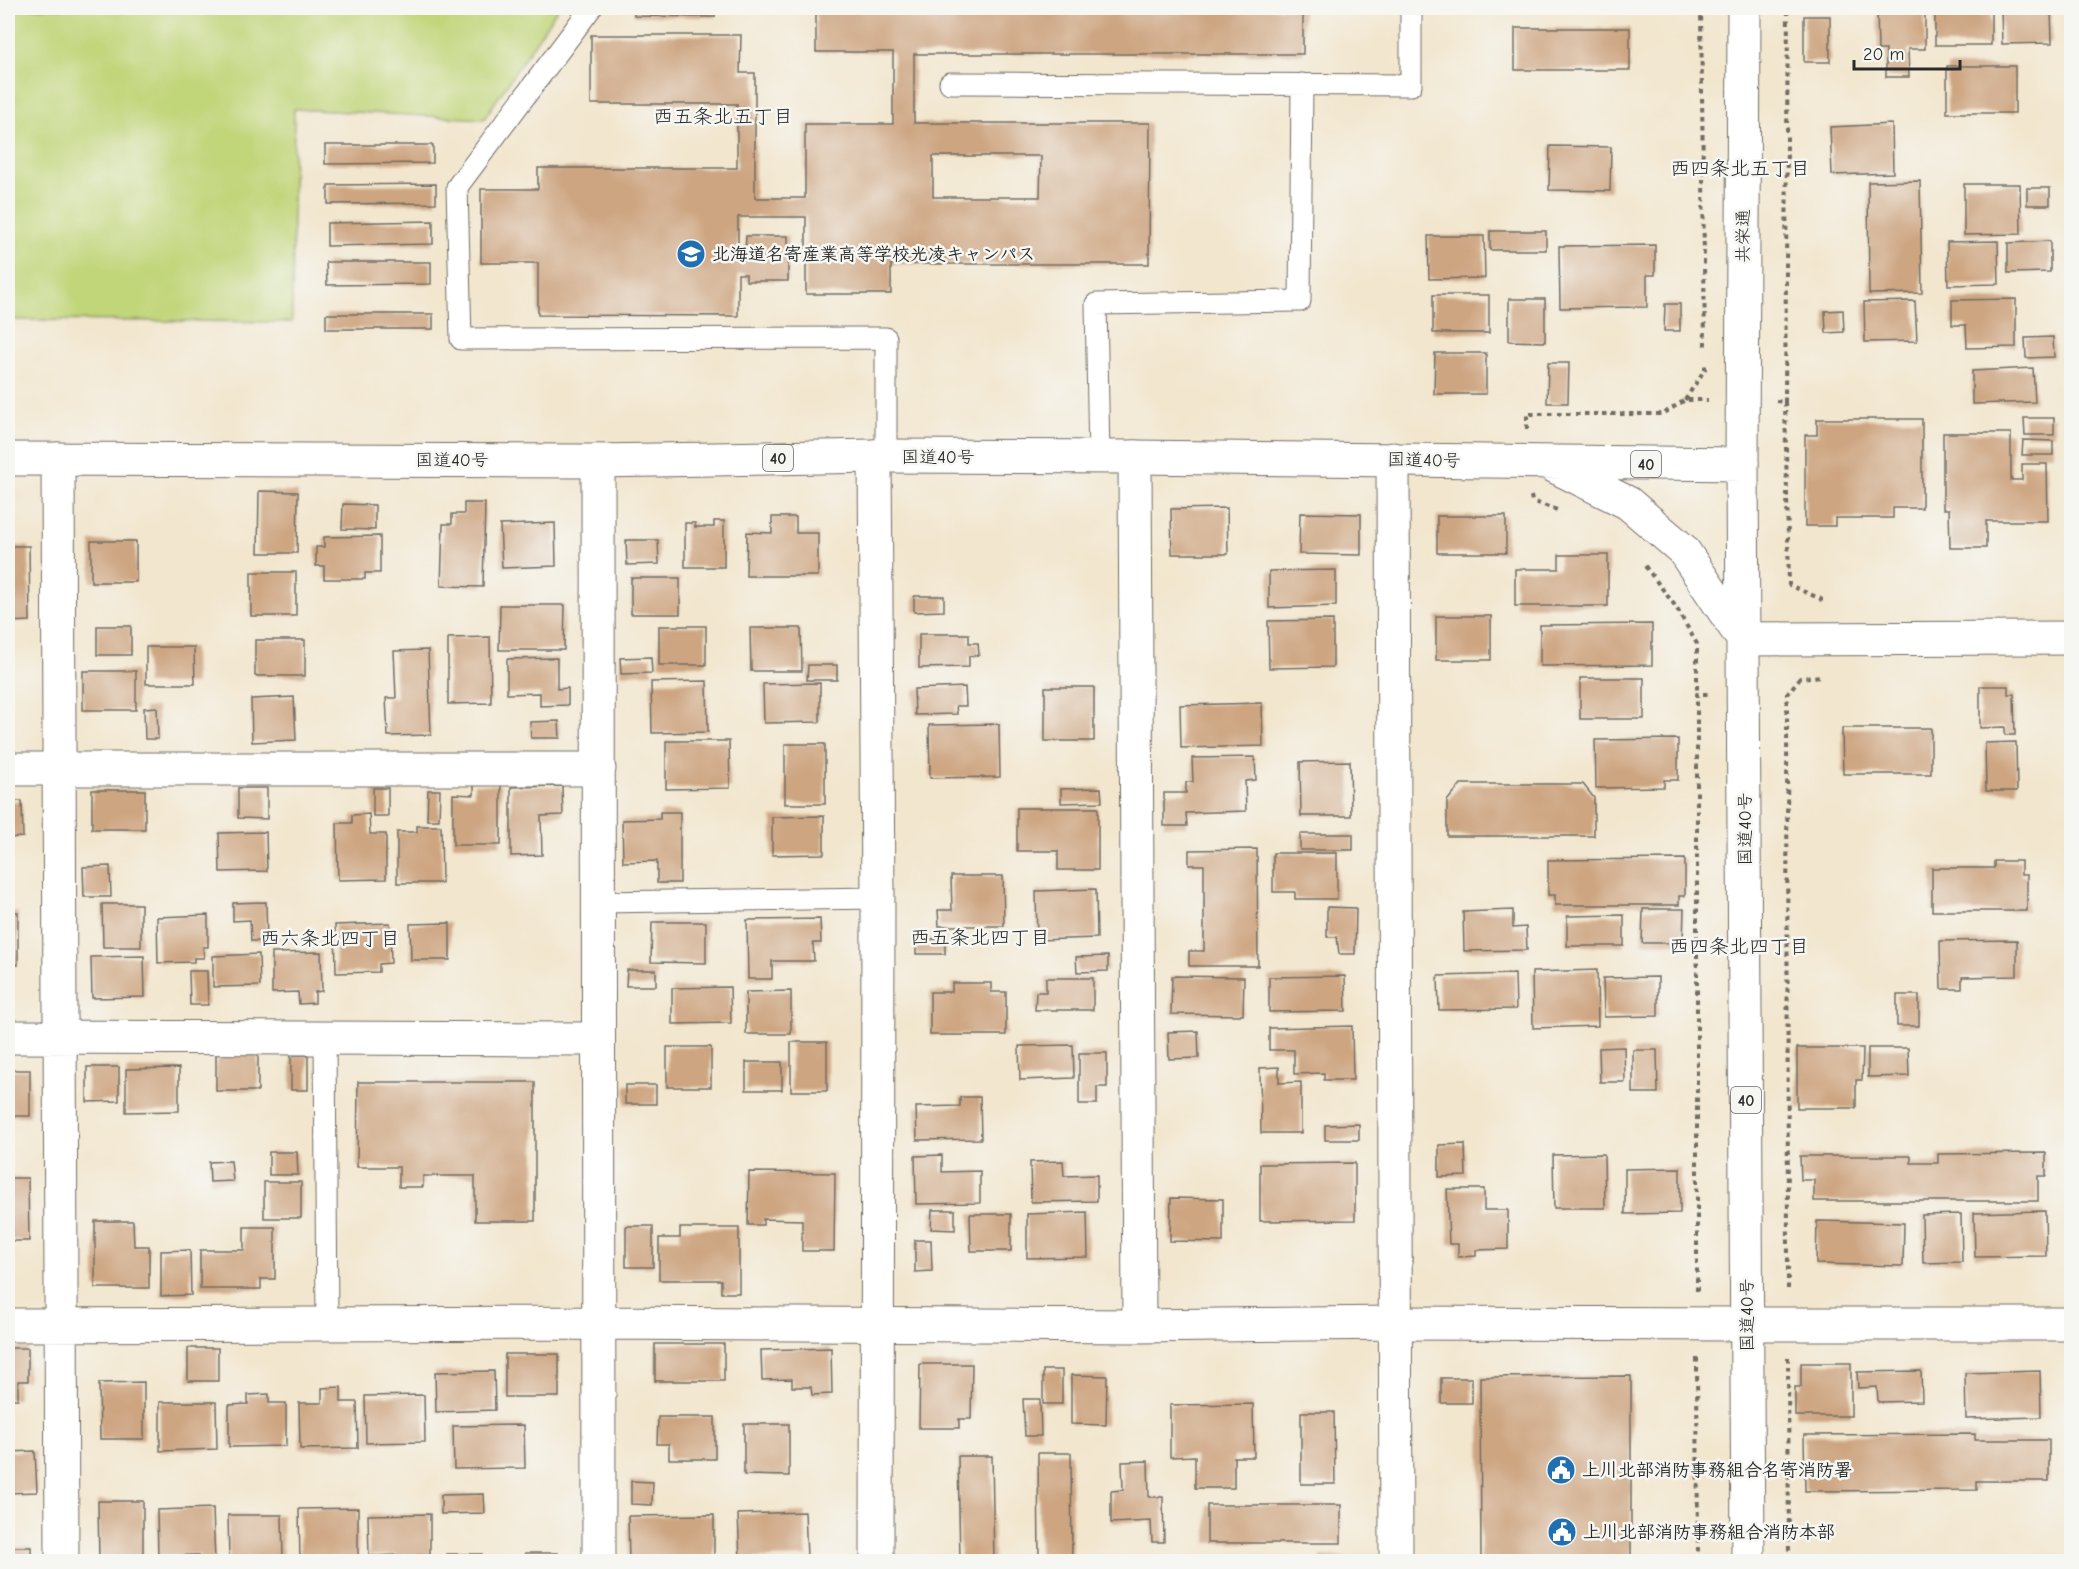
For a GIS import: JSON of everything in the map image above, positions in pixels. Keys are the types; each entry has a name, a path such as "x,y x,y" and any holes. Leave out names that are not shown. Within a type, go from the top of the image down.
{"main road":[{"name":"共栄通","path":"1742,464 1744,8"},
{"name":"国道40号","path":"8,459 598,461 881,456 1742,464 1748,1562"},
{"path":"877,1562 881,456"},
{"path":"1135,457 1138,1326"},
{"path":"58,459 62,1562"},
{"path":"1393,459 1396,1562"},
{"path":"598,461 599,1562"},
{"path":"1549,463 1628,503 1683,550 1743,639 2072,638"},
{"path":"8,769 599,770"},
{"path":"8,1037 598,1040"},
{"path":"8,1325 2072,1324"}],"lane":[{"path":"591,8 457,187 461,339 886,338 881,456"},
{"path":"950,83 1411,85 1411,8"},
{"path":"1099,457 1096,304 1300,300 1302,84"},
{"path":"600,902 878,898"},
{"path":"325,1038 327,1324"}],"path":[{"path":"1685,400 1705,369 1701,8"},
{"path":"1788,8 1785,402 1789,585 1821,599 1824,676 1800,678 1787,694 1789,1562"},
{"path":"1742,400 1785,402"},
{"path":"1698,1562 1697,694 1787,694"}],"green space":[{"path":"8,8 558,8 484,119 294,109 292,322 8,320"}],"building":[{"path":"634,8 715,8 715,17 634,16"},
{"path":"816,8 1303,8 1303,54 914,54 914,123 1150,123 1149,264 891,264 891,294 806,294 806,217 738,217 738,257 745,257 746,236 788,236 788,281 746,281 746,274 738,274 738,316 538,315 538,263 481,263 481,189 538,189 538,168 737,168 737,104 591,104 591,35 741,35 740,73 755,73 755,198 805,198 805,124 893,124 893,52 816,52","holes":["933,156 1041,156 1040,197 933,197"]},
{"path":"2001,8 2051,8 2052,43 2002,44"},
{"path":"1877,9 1925,9 1925,49 1908,49 1909,77 1886,77 1886,50 1878,50"},
{"path":"1935,9 1991,9 1991,45 1935,45"},
{"path":"1804,16 1830,16 1830,62 1804,62"},
{"path":"1515,28 1630,28 1630,70 1515,70"},
{"path":"1947,66 2015,66 2015,113 1947,113"},
{"path":"1892,124 1893,173 1832,175 1830,127"},
{"path":"325,145 433,145 433,163 325,164"},
{"path":"1550,146 1611,147 1610,191 1549,190"},
{"path":"1920,181 1922,293 1869,294 1868,182"},
{"path":"436,184 436,203 328,204 328,185"},
{"path":"1964,184 2020,184 2021,234 1964,235"},
{"path":"2027,188 2050,188 2050,205 2027,205"},
{"path":"433,221 433,244 327,246 327,223"},
{"path":"1490,231 1546,231 1546,250 1490,250"},
{"path":"1428,236 1484,236 1485,278 1429,279"},
{"path":"1998,241 1999,284 1948,285 1947,242"},
{"path":"2050,241 2050,272 2008,273 2008,243"},
{"path":"1655,245 1655,275 1647,275 1647,307 1560,308 1559,246"},
{"path":"326,262 431,262 431,284 327,285"},
{"path":"1433,295 1489,295 1489,333 1433,333"},
{"path":"1509,299 1545,299 1545,342 1509,341"},
{"path":"2016,299 2016,347 1967,348 1966,325 1952,325 1952,300"},
{"path":"1915,301 1917,341 1865,342 1864,302"},
{"path":"1665,304 1680,304 1680,331 1664,331"},
{"path":"1843,310 1844,332 1826,333 1825,311"},
{"path":"326,314 433,314 433,329 326,329"},
{"path":"2053,337 2054,357 2026,358 2025,338"},
{"path":"1435,353 1486,353 1486,394 1434,394"},
{"path":"1548,363 1569,363 1568,403 1547,403"},
{"path":"2033,368 2035,402 1972,404 1972,371"},
{"path":"2024,418 2054,418 2054,435 2025,435"},
{"path":"1817,419 1922,419 1922,508 1893,508 1893,518 1835,518 1835,526 1805,526 1805,435 1817,435"},
{"path":"1943,433 2011,433 2011,480 2022,480 2022,464 2047,464 2048,521 1986,521 1986,548 1950,548 1949,509 1943,509"},
{"path":"2023,440 2053,441 2053,455 2022,455"},
{"path":"259,491 298,492 297,553 258,553"},
{"path":"464,503 485,503 483,587 441,586 443,524 452,524 452,514 464,514"},
{"path":"343,504 375,505 375,530 342,529"},
{"path":"1227,508 1228,554 1172,554 1171,509"},
{"path":"1300,513 1361,514 1361,555 1299,554"},
{"path":"1437,516 1506,516 1506,553 1437,553"},
{"path":"772,517 796,517 796,533 818,533 818,576 746,576 747,532 772,533"},
{"path":"714,521 724,521 724,567 685,567 685,523 695,523 695,527 714,527"},
{"path":"555,523 556,566 502,568 500,525"},
{"path":"380,536 380,573 365,573 365,579 324,579 324,566 316,566 316,547 324,547 324,537"},
{"path":"626,540 658,540 659,564 627,565"},
{"path":"91,541 136,541 136,582 91,582"},
{"path":"8,546 29,546 30,621 8,622"},
{"path":"1559,555 1608,555 1608,606 1515,606 1515,569 1559,569"},
{"path":"1336,570 1336,606 1269,608 1269,571"},
{"path":"251,572 296,572 296,616 251,616"},
{"path":"631,578 680,578 680,614 631,614"},
{"path":"914,596 944,596 944,611 914,612"},
{"path":"500,605 565,605 564,650 499,650"},
{"path":"1436,616 1491,616 1491,660 1436,660"},
{"path":"1333,620 1333,667 1269,668 1268,621"},
{"path":"1652,624 1652,665 1540,666 1540,625"},
{"path":"97,626 131,626 131,655 97,655"},
{"path":"659,626 706,626 706,665 659,665"},
{"path":"750,628 801,628 802,671 751,671"},
{"path":"919,634 969,634 969,643 978,643 979,655 969,656 969,667 919,668"},
{"path":"490,637 491,703 448,704 448,638"},
{"path":"255,640 305,640 305,676 255,676"},
{"path":"146,647 194,647 195,684 146,684"},
{"path":"428,650 431,735 388,736 386,698 396,698 394,651"},
{"path":"651,657 652,673 621,674 620,658"},
{"path":"557,658 557,689 568,688 568,705 540,706 540,693 507,694 507,659"},
{"path":"808,665 837,665 837,680 807,680"},
{"path":"83,671 136,671 136,710 83,710"},
{"path":"1580,678 1644,678 1644,719 1580,719"},
{"path":"707,681 708,732 652,733 651,682"},
{"path":"820,683 820,722 764,723 763,684"},
{"path":"1980,686 2008,686 2008,694 2014,694 2015,735 2005,735 2005,727 1980,728"},
{"path":"965,687 966,706 956,706 957,714 915,715 914,689"},
{"path":"1045,687 1094,687 1094,741 1045,741"},
{"path":"294,697 296,740 252,742 251,699"},
{"path":"1262,703 1263,746 1181,748 1180,705"},
{"path":"157,707 158,739 145,739 144,708"},
{"path":"559,721 560,738 531,738 530,722"},
{"path":"999,724 1000,777 930,778 929,725"},
{"path":"1842,728 1931,728 1931,774 1843,774"},
{"path":"1678,739 1678,780 1664,780 1664,787 1596,788 1595,740"},
{"path":"666,741 729,741 730,788 666,789"},
{"path":"2016,742 2017,791 1986,791 1985,743"},
{"path":"785,744 825,744 825,804 785,804"},
{"path":"1255,757 1256,780 1245,781 1246,811 1186,813 1187,826 1164,826 1164,793 1186,793 1186,782 1193,782 1192,758"},
{"path":"1350,761 1351,816 1301,816 1300,762"},
{"path":"474,784 501,785 501,845 453,845 453,794 474,795"},
{"path":"1461,784 1583,784 1594,798 1594,836 1447,836 1447,801"},
{"path":"562,786 563,815 541,816 542,855 511,856 511,787"},
{"path":"8,788 10,788 11,801 22,801 23,837 8,838"},
{"path":"238,788 267,788 267,819 238,818"},
{"path":"373,788 388,788 388,816 373,816"},
{"path":"1101,788 1102,802 1061,803 1061,789"},
{"path":"92,790 145,790 145,829 92,829"},
{"path":"428,790 440,790 439,820 427,820"},
{"path":"1017,808 1098,808 1098,870 1058,870 1058,851 1017,851"},
{"path":"660,812 680,812 680,883 657,883 657,861 623,862 622,820 660,819"},
{"path":"369,814 370,834 386,834 386,879 338,880 337,823 352,823 352,815"},
{"path":"824,816 824,854 772,855 772,817"},
{"path":"417,826 441,826 442,883 397,883 397,832 417,832"},
{"path":"266,832 267,871 220,872 219,833"},
{"path":"1300,834 1353,834 1353,850 1300,850"},
{"path":"1257,849 1258,966 1189,966 1189,951 1204,951 1204,865 1189,865 1189,850"},
{"path":"1273,853 1337,853 1337,899 1295,899 1295,892 1273,892"},
{"path":"1685,859 1685,896 1679,896 1679,905 1555,905 1555,895 1548,895 1548,860"},
{"path":"1994,861 2021,861 2021,875 2027,875 2027,911 1932,911 1932,868 1994,868"},
{"path":"110,866 111,897 84,897 83,867"},
{"path":"951,876 1003,876 1004,926 939,926 938,910 952,910"},
{"path":"1096,889 1097,938 1037,940 1036,891"},
{"path":"266,902 267,941 251,941 250,920 233,921 233,903"},
{"path":"102,904 141,904 141,947 103,947"},
{"path":"1327,907 1356,908 1355,954 1339,954 1337,937 1327,937"},
{"path":"1643,909 1684,909 1683,943 1642,943"},
{"path":"1513,910 1513,928 1526,927 1527,950 1464,951 1463,912"},
{"path":"8,912 18,912 18,965 8,965"},
{"path":"208,915 208,947 203,947 204,958 194,958 194,962 158,963 157,917"},
{"path":"1624,915 1624,946 1567,946 1567,916"},
{"path":"820,919 821,943 813,943 814,961 772,961 772,979 748,979 747,920"},
{"path":"652,922 706,922 706,963 651,962"},
{"path":"390,923 391,963 379,964 379,972 336,973 335,925"},
{"path":"450,923 450,960 411,960 410,924"},
{"path":"916,939 945,939 945,954 916,954"},
{"path":"2017,940 2017,976 1962,977 1962,989 1941,989 1940,941"},
{"path":"321,952 322,991 315,992 315,1003 299,1004 298,992 272,993 272,953"},
{"path":"259,954 260,986 213,987 213,956"},
{"path":"144,956 145,997 92,998 91,957"},
{"path":"1108,956 1108,971 1077,972 1076,957"},
{"path":"627,970 656,970 656,986 626,986"},
{"path":"1597,970 1598,1026 1533,1028 1532,972"},
{"path":"189,971 207,971 208,1005 190,1005"},
{"path":"1515,974 1516,1009 1439,1010 1438,976"},
{"path":"1172,976 1244,977 1243,1015 1171,1014"},
{"path":"1345,976 1346,1011 1269,1012 1269,977"},
{"path":"1658,977 1658,1016 1604,1017 1603,978"},
{"path":"1046,978 1093,978 1093,1010 1035,1010 1036,992 1046,992"},
{"path":"952,983 991,983 991,992 1006,992 1006,1035 930,1035 930,992 952,992"},
{"path":"730,987 731,1023 672,1024 672,988"},
{"path":"791,991 791,1034 746,1034 746,992"},
{"path":"1897,995 1919,995 1919,1026 1897,1026"},
{"path":"1352,1026 1353,1080 1324,1080 1324,1073 1294,1074 1294,1050 1269,1050 1269,1028"},
{"path":"1198,1031 1199,1058 1169,1059 1168,1032"},
{"path":"791,1042 827,1042 827,1091 791,1091"},
{"path":"1073,1045 1074,1078 1020,1080 1019,1046"},
{"path":"667,1047 711,1047 711,1087 667,1087"},
{"path":"1624,1047 1625,1082 1600,1082 1599,1048"},
{"path":"1797,1048 1863,1048 1862,1080 1856,1080 1856,1108 1797,1108"},
{"path":"1868,1048 1908,1048 1909,1076 1868,1077"},
{"path":"216,1050 258,1051 258,1091 216,1091"},
{"path":"1633,1050 1657,1050 1658,1093 1633,1093"},
{"path":"1079,1053 1107,1053 1107,1087 1097,1087 1097,1104 1079,1104"},
{"path":"291,1055 308,1055 308,1090 291,1090"},
{"path":"746,1062 782,1062 782,1090 746,1090"},
{"path":"87,1067 119,1067 119,1101 87,1102"},
{"path":"1279,1067 1279,1083 1301,1082 1301,1133 1261,1133 1260,1068"},
{"path":"179,1068 179,1111 126,1112 126,1069"},
{"path":"8,1070 30,1070 30,1116 8,1116"},
{"path":"358,1082 535,1082 535,1221 475,1221 475,1176 423,1176 423,1187 399,1187 399,1167 357,1167"},
{"path":"625,1085 656,1085 656,1104 625,1104"},
{"path":"960,1097 980,1097 981,1139 917,1140 916,1107 960,1106"},
{"path":"1359,1124 1359,1140 1325,1140 1325,1125"},
{"path":"1465,1144 1466,1176 1439,1177 1439,1145"},
{"path":"269,1152 297,1152 298,1175 269,1175"},
{"path":"2046,1153 2046,1176 2038,1176 2038,1201 1814,1201 1814,1180 1801,1180 1800,1156 1911,1156 1911,1163 1938,1163 1938,1154"},
{"path":"1604,1154 1605,1208 1554,1208 1553,1155"},
{"path":"942,1155 942,1172 980,1171 980,1203 916,1204 915,1156"},
{"path":"231,1161 233,1181 210,1182 209,1162"},
{"path":"1063,1161 1064,1176 1097,1175 1097,1201 1031,1202 1030,1162"},
{"path":"1355,1163 1355,1220 1260,1221 1260,1164"},
{"path":"1680,1168 1680,1213 1625,1214 1625,1169"},
{"path":"749,1172 835,1173 834,1251 802,1251 802,1220 763,1219 763,1225 748,1225"},
{"path":"8,1178 28,1178 29,1241 8,1241"},
{"path":"264,1182 301,1182 301,1218 264,1218"},
{"path":"1447,1189 1484,1189 1484,1210 1508,1210 1508,1249 1476,1250 1476,1256 1458,1257 1458,1244 1449,1244"},
{"path":"1171,1198 1223,1199 1223,1242 1170,1241"},
{"path":"932,1210 955,1210 955,1230 931,1229"},
{"path":"2045,1211 2046,1256 1975,1257 1974,1213"},
{"path":"1087,1212 1088,1257 1027,1258 1027,1214"},
{"path":"970,1214 1011,1214 1011,1251 971,1251"},
{"path":"1961,1214 1962,1262 1923,1263 1922,1215"},
{"path":"95,1221 133,1221 134,1246 149,1246 149,1288 95,1288"},
{"path":"1817,1221 1904,1223 1903,1266 1816,1264"},
{"path":"626,1226 653,1226 653,1267 626,1267"},
{"path":"244,1227 275,1227 275,1279 261,1279 261,1289 200,1289 200,1250 244,1250"},
{"path":"680,1228 739,1228 739,1293 721,1293 721,1280 659,1280 659,1238 680,1238"},
{"path":"915,1240 931,1240 932,1271 915,1272"},
{"path":"190,1250 191,1295 161,1296 161,1251"},
{"path":"655,1344 724,1344 724,1381 655,1381"},
{"path":"8,1348 28,1348 28,1381 18,1381 18,1399 8,1399"},
{"path":"188,1348 218,1348 218,1381 188,1381"},
{"path":"831,1348 832,1394 812,1395 811,1387 792,1387 792,1379 762,1380 761,1350"},
{"path":"505,1354 559,1354 559,1397 505,1397"},
{"path":"1801,1363 1851,1363 1851,1416 1795,1416 1795,1387 1801,1387"},
{"path":"920,1364 972,1364 971,1419 959,1419 959,1428 919,1428"},
{"path":"1043,1370 1062,1370 1062,1404 1043,1404"},
{"path":"494,1371 495,1410 436,1412 435,1372"},
{"path":"1921,1371 1922,1401 1878,1402 1877,1387 1858,1388 1857,1372"},
{"path":"2040,1371 2041,1417 1966,1419 1965,1373"},
{"path":"1071,1375 1107,1376 1106,1425 1071,1424"},
{"path":"1631,1376 1631,1562 1481,1562 1480,1377"},
{"path":"1441,1378 1472,1378 1472,1403 1441,1403"},
{"path":"144,1382 144,1439 100,1439 99,1383"},
{"path":"341,1387 341,1402 357,1402 358,1448 300,1449 299,1403 322,1403 322,1388"},
{"path":"269,1394 269,1403 286,1403 286,1446 229,1447 229,1405 248,1404 248,1395"},
{"path":"424,1395 425,1442 366,1443 365,1396"},
{"path":"1023,1399 1040,1399 1041,1436 1025,1436"},
{"path":"160,1402 216,1402 217,1449 160,1451"},
{"path":"1253,1404 1254,1457 1234,1457 1234,1488 1195,1488 1195,1456 1170,1457 1170,1405"},
{"path":"1301,1412 1334,1412 1335,1484 1301,1484"},
{"path":"658,1417 715,1417 715,1459 669,1459 669,1444 657,1444"},
{"path":"744,1424 789,1424 789,1476 744,1475"},
{"path":"524,1425 525,1468 454,1469 453,1426"},
{"path":"1975,1434 1975,1440 2049,1440 2049,1481 1977,1481 1977,1490 1805,1491 1804,1435"},
{"path":"35,1451 37,1492 8,1493 8,1452"},
{"path":"1038,1453 1071,1453 1072,1562 1039,1562"},
{"path":"958,1456 992,1456 994,1562 960,1562"},
{"path":"1148,1461 1149,1497 1163,1497 1164,1542 1152,1542 1151,1521 1111,1523 1111,1491 1123,1490 1122,1462"},
{"path":"631,1481 653,1482 652,1505 631,1504"},
{"path":"484,1494 485,1513 441,1514 441,1495"},
{"path":"98,1501 143,1501 143,1562 99,1562"},
{"path":"1207,1505 1341,1505 1341,1543 1207,1543"},
{"path":"213,1508 215,1562 199,1562 199,1555 158,1556 157,1510"},
{"path":"358,1508 358,1562 300,1562 299,1509"},
{"path":"805,1512 807,1557 740,1559 738,1514"},
{"path":"430,1514 430,1554 418,1555 419,1562 402,1562 402,1555 369,1556 368,1515"},
{"path":"228,1515 282,1515 283,1559 229,1560"},
{"path":"714,1515 714,1560 629,1561 628,1516"},
{"path":"8,1547 31,1547 31,1562 8,1562"},
{"path":"525,1553 558,1553 558,1562 525,1562"},
{"path":"447,1554 482,1554 482,1562 447,1562"},
{"path":"1321,1556 1348,1557 1348,1562 1320,1562"},
{"path":"1929,1557 1969,1557 1969,1562 1929,1562"}],"place":[{"name":"北海道名寄産業高等学校光凌キャンパス","path":"691,254"},
{"name":"上川北部消防事務組合名寄消防署","path":"1561,1470"},
{"name":"上川北部消防事務組合消防本部","path":"1562,1532"}],"district":[{"name":"西五条北五丁目","path":"723,116"},
{"name":"西四条北五丁目","path":"1740,168"},
{"name":"西五条北四丁目","path":"980,937"},
{"name":"西六条北四丁目","path":"330,938"},
{"name":"西四条北四丁目","path":"1739,946"}]}
